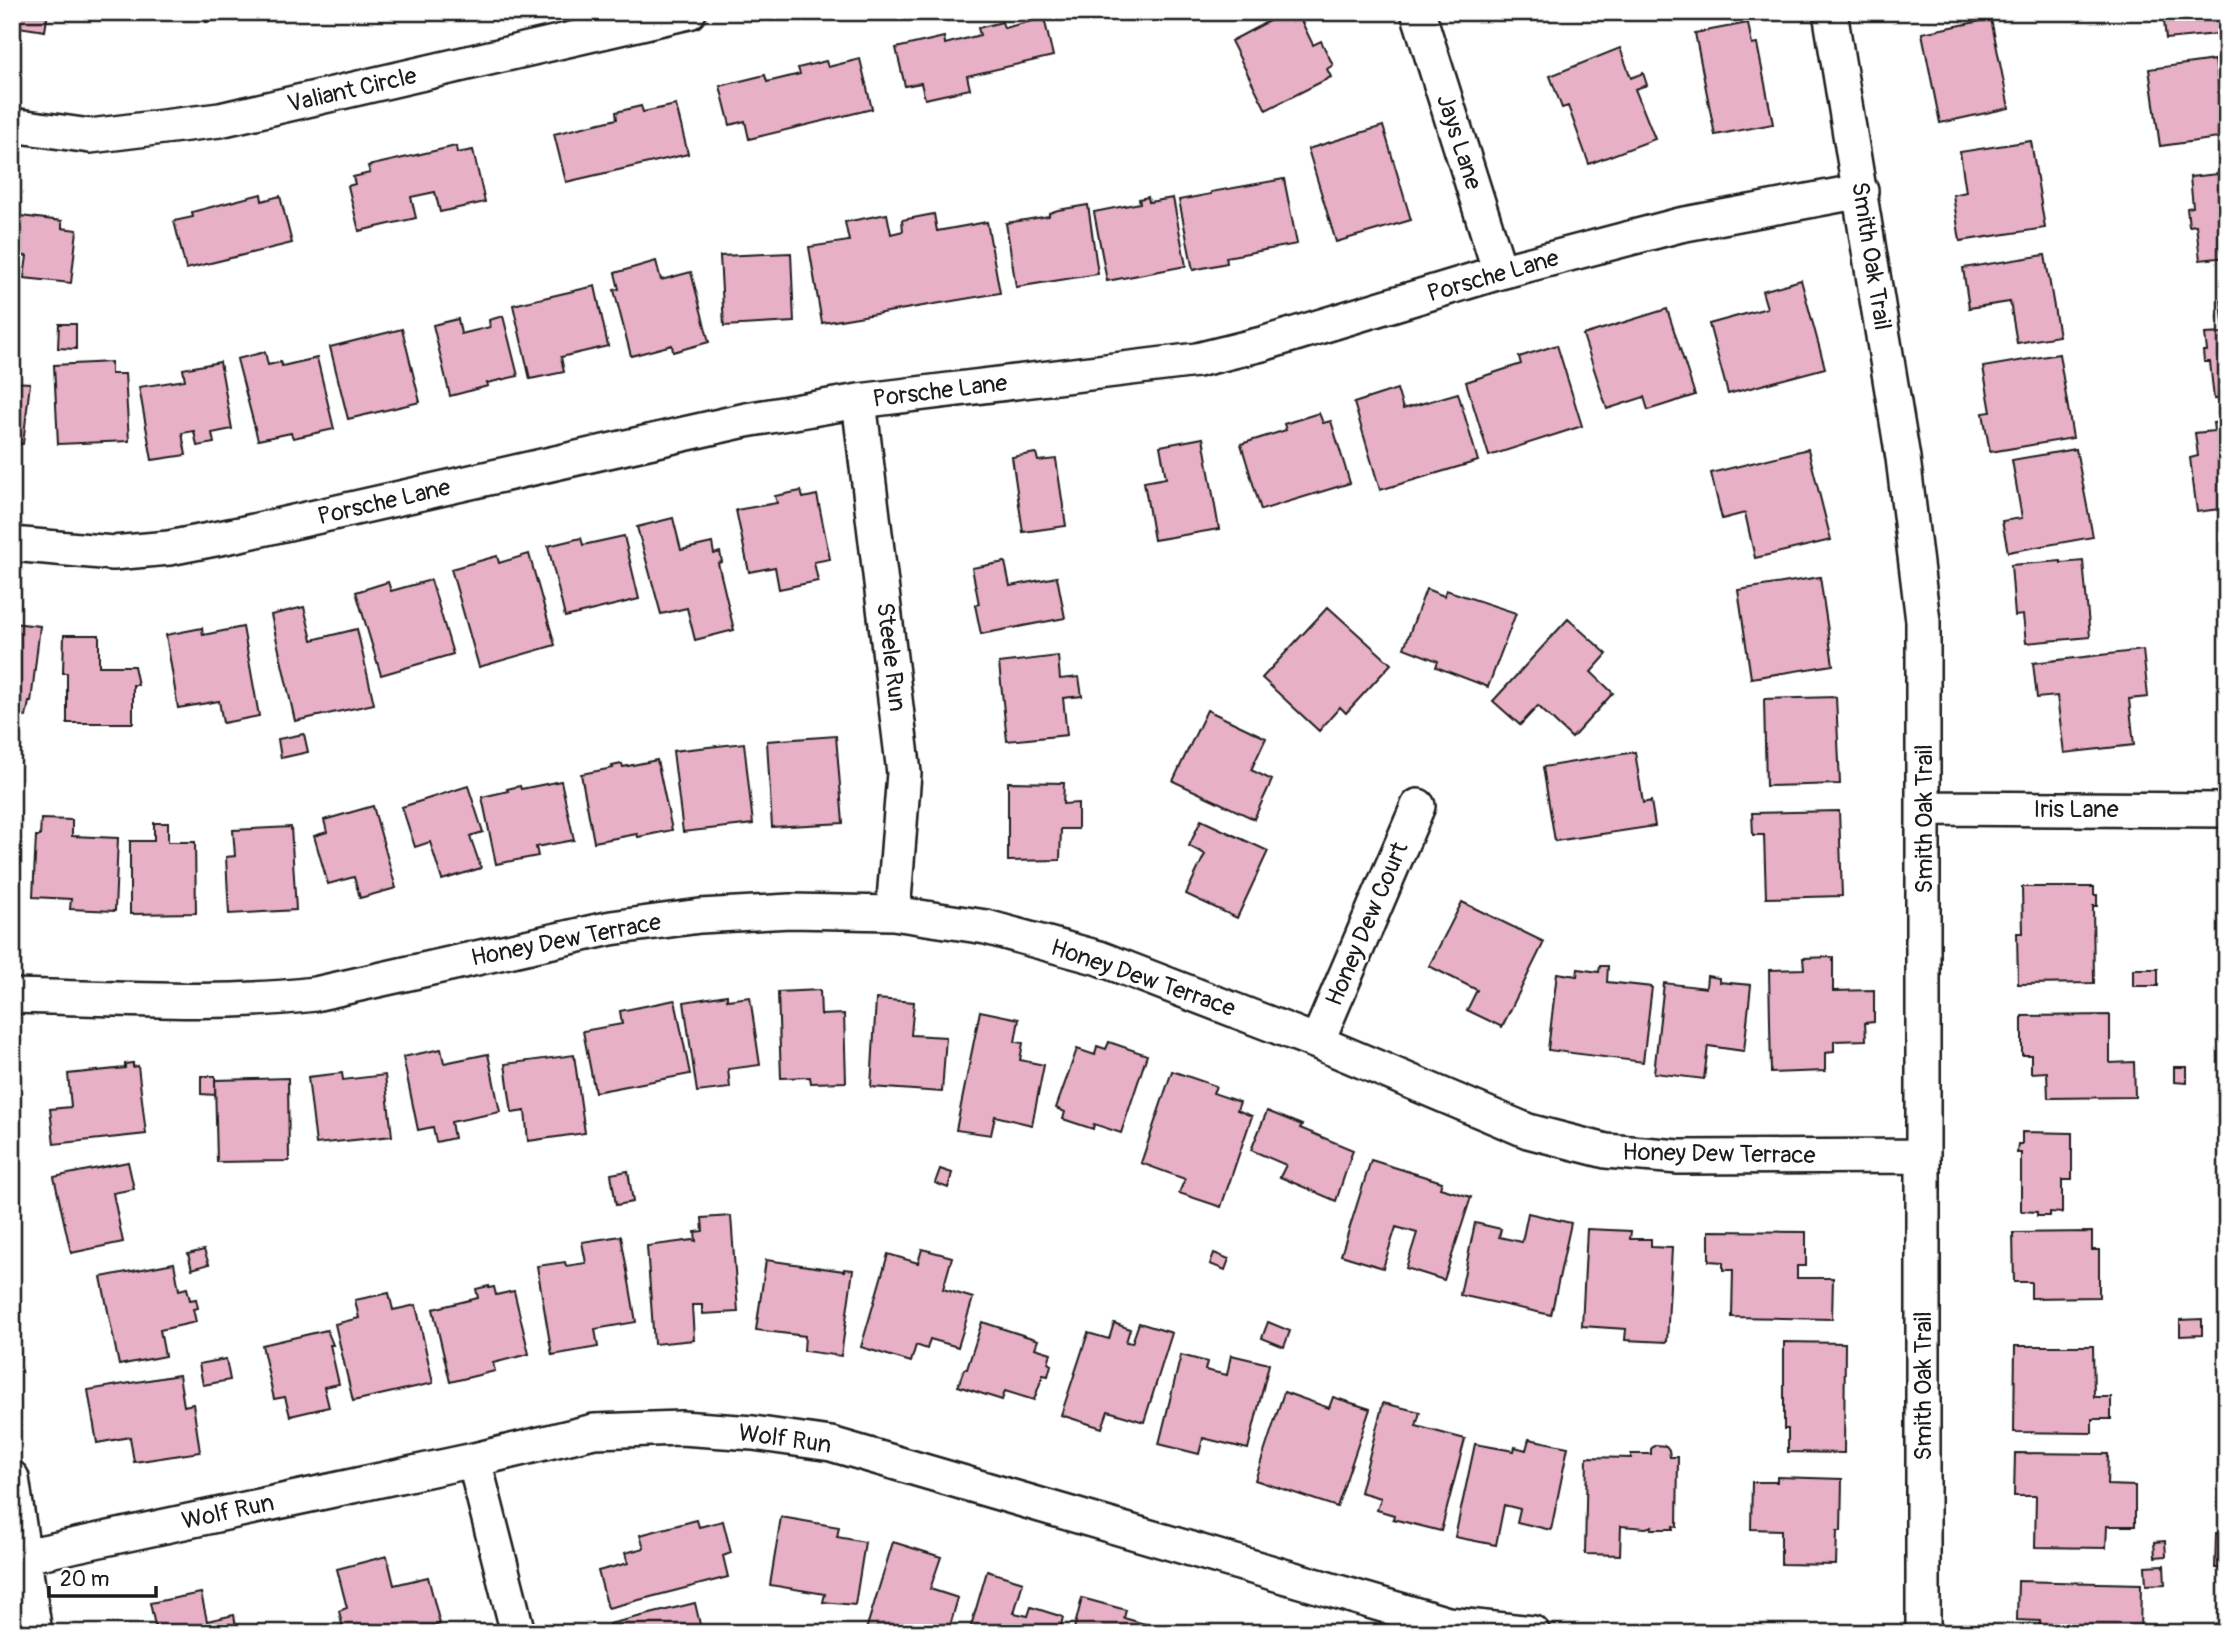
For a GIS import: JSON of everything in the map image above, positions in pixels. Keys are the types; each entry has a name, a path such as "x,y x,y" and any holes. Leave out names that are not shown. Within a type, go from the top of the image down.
{"street":[{"name":"Valiant Circle","path":"12,125 90,136 220,120 689,12"},
{"name":"Jays Lane","path":"1418,12 1500,272"},
{"name":"Smith Oak Trail","path":"1830,12 1903,458 1923,621 1923,1633"},
{"name":"Porsche Lane","path":"12,544 113,553 169,548 746,420 859,401 1198,360 1276,340 1500,272 1680,225 1861,191"},
{"name":"Steele Run","path":"859,401 904,773 893,913"},
{"name":"Honey Dew Court","path":"1317,1042 1418,806"},
{"name":"Iris Lane","path":"1924,808 2227,810"},
{"name":"Honey Dew Terrace","path":"12,996 219,1001 269,999 314,994 611,928 700,916 790,911 893,913 986,928 1099,958 1317,1042 1528,1131 1606,1151 1679,1157 1922,1156"},
{"name":"Wolf Run","path":"25,1556 474,1460 594,1431 681,1428 753,1433 831,1444 1448,1623 1533,1633"},
{"path":"474,1460 518,1633"},
{"path":"12,1478 35,1633"}],"building":[{"path":"12,12 48,12 45,31 12,26"},
{"path":"185,12 243,12 243,15 206,22 205,16 186,19"},
{"path":"1286,12 1297,12 1313,45 1321,41 1333,65 1327,69 1331,77 1266,110 1231,41"},
{"path":"2163,12 2227,12 2227,33 2166,39"},
{"path":"1044,18 1053,56 967,76 970,89 925,99 921,83 905,86 896,48 944,37 945,44 980,35 978,28 1002,22 1004,28"},
{"path":"1991,19 2009,108 1940,123 1922,33"},
{"path":"1748,23 1752,45 1757,44 1773,124 1715,135 1695,33"},
{"path":"1620,48 1631,78 1643,73 1647,85 1635,89 1655,139 1589,164 1568,106 1562,108 1550,76"},
{"path":"860,59 872,109 749,139 745,121 730,125 720,86 765,75 767,82 800,74 798,68 826,61 828,67"},
{"path":"2215,60 2226,137 2160,146 2149,69"},
{"path":"676,105 688,154 566,182 554,134 617,119 616,112 641,106 643,112"},
{"path":"1383,126 1411,220 1336,242 1308,149"},
{"path":"2031,141 2045,228 1960,241 1953,195 1966,192 1960,152"},
{"path":"456,146 457,153 473,150 485,202 440,212 435,192 411,197 416,218 359,231 348,186 355,184 353,177 370,173 368,166"},
{"path":"2227,173 2227,257 2200,260 2196,225 2189,226 2187,208 2193,207 2190,177"},
{"path":"1284,179 1297,244 1226,257 1227,263 1193,270 1179,200"},
{"path":"261,194 262,201 280,196 292,243 186,269 174,221 193,217 192,212"},
{"path":"1148,197 1149,202 1173,198 1186,266 1107,281 1094,212 1140,203 1139,199"},
{"path":"1088,205 1098,274 1016,287 1006,223 1049,216 1049,213 1058,210"},
{"path":"887,214 891,234 903,231 902,220 934,214 937,231 987,222 1000,293 822,323 809,247 849,241 845,222"},
{"path":"12,215 62,221 62,228 77,230 71,283 24,278 27,256 12,254"},
{"path":"791,253 794,322 724,326 720,256"},
{"path":"2045,255 2059,336 2017,343 2010,302 1969,308 1963,268"},
{"path":"656,261 661,280 691,272 709,342 673,352 672,345 631,356 614,290 619,289 615,273"},
{"path":"1801,280 1825,368 1728,394 1709,324 1767,308 1762,291"},
{"path":"595,286 608,346 561,357 564,372 530,379 513,305"},
{"path":"2221,300 2227,300 2227,397 2214,399 2210,362 2204,362 2203,351 2207,351 2205,334 2224,333"},
{"path":"1667,309 1695,395 1648,410 1644,397 1607,409 1583,335"},
{"path":"503,316 518,376 450,396 433,325 458,319 461,334 490,327 489,320"},
{"path":"59,324 76,324 76,349 58,348"},
{"path":"402,329 420,402 348,419 330,347"},
{"path":"1557,345 1582,426 1489,456 1466,382 1521,364 1519,357"},
{"path":"265,352 268,365 281,362 282,366 317,358 334,429 293,438 291,433 258,440 237,359"},
{"path":"2059,354 2073,438 1990,452 1983,413 1991,412 1983,367"},
{"path":"111,362 111,374 125,374 129,441 58,444 54,365"},
{"path":"220,362 232,429 212,433 214,443 197,446 194,431 182,433 186,455 152,460 139,387 185,380 183,369"},
{"path":"12,382 30,383 23,444 12,443"},
{"path":"1397,389 1403,409 1458,393 1478,461 1380,490 1354,403"},
{"path":"1319,413 1323,423 1331,421 1350,483 1261,510 1241,444 1286,430 1284,424"},
{"path":"2225,422 2227,508 2197,512 2190,458 2198,456 2195,433 2214,431 2213,423"},
{"path":"1203,438 1219,529 1154,540 1144,482 1166,478 1160,446"},
{"path":"1808,449 1831,540 1755,558 1745,513 1722,519 1711,473"},
{"path":"2076,449 2093,537 2008,552 2002,521 2022,518 2012,460"},
{"path":"1036,453 1038,461 1056,459 1066,526 1023,532 1012,457"},
{"path":"801,491 803,498 817,495 830,559 814,562 818,581 779,589 775,567 749,572 736,510 777,503 775,496"},
{"path":"673,518 681,550 712,543 714,554 720,552 722,562 718,563 734,630 695,640 687,608 661,614 637,527"},
{"path":"624,536 639,599 565,617 548,546 581,538 583,545"},
{"path":"529,554 555,645 479,667 451,569 497,556 499,563"},
{"path":"2083,561 2090,637 2026,643 2023,615 2015,616 2011,565"},
{"path":"1005,562 1010,586 1057,577 1065,618 981,634 972,568"},
{"path":"1820,577 1833,665 1751,678 1738,590"},
{"path":"431,580 453,654 381,675 356,592 388,582 391,591"},
{"path":"1426,589 1444,596 1446,590 1516,613 1488,687 1436,667 1438,661 1404,648"},
{"path":"304,607 312,640 357,629 374,704 295,721 271,615"},
{"path":"1328,607 1391,664 1346,713 1340,707 1319,731 1262,678"},
{"path":"1568,619 1607,654 1591,672 1613,693 1572,738 1538,706 1520,725 1493,701"},
{"path":"12,623 40,626 31,702 26,717 12,715"},
{"path":"243,627 259,716 223,723 219,701 178,708 166,635 202,628 203,635"},
{"path":"64,635 99,635 99,666 134,666 138,685 133,685 133,723 67,723 67,673 63,673"},
{"path":"2143,650 2148,697 2129,699 2134,745 2064,753 2057,696 2037,698 2033,663"},
{"path":"1058,656 1060,679 1079,677 1082,696 1063,698 1067,735 1007,741 999,663"},
{"path":"1836,697 1840,784 1766,786 1764,699"},
{"path":"1207,710 1266,738 1251,770 1272,780 1254,819 1173,781"},
{"path":"304,734 308,752 281,758 278,739"},
{"path":"836,736 843,823 772,827 767,741"},
{"path":"744,743 753,824 683,832 673,751"},
{"path":"1635,752 1643,803 1651,801 1655,826 1555,841 1543,767"},
{"path":"657,760 672,830 594,842 581,774 622,764 623,767"},
{"path":"561,781 574,840 536,847 538,856 496,864 482,797 520,786 521,789"},
{"path":"1008,782 1064,783 1063,804 1078,803 1078,829 1061,829 1060,860 1008,861"},
{"path":"468,786 483,832 470,836 481,868 442,880 430,842 415,847 402,807"},
{"path":"373,806 396,888 360,898 354,877 328,884 314,836 327,832 324,820"},
{"path":"1839,811 1842,896 1766,898 1764,835 1753,835 1752,813"},
{"path":"41,819 72,820 72,836 118,838 115,911 70,909 71,899 33,897 36,836 40,836"},
{"path":"1201,820 1268,851 1237,918 1186,894 1205,854 1189,846"},
{"path":"154,823 168,823 168,842 195,842 196,913 130,914 130,841 154,841"},
{"path":"291,827 296,910 229,914 226,857 235,856 233,830"},
{"path":"2022,887 2094,887 2097,906 2093,906 2094,983 2018,984 2017,933 2023,933"},
{"path":"1462,902 1544,942 1502,1027 1467,1010 1477,990 1429,966"},
{"path":"1833,957 1833,991 1874,990 1874,1022 1865,1023 1866,1040 1834,1041 1834,1052 1825,1053 1825,1071 1771,1073 1769,970 1804,969 1803,958"},
{"path":"1600,966 1608,966 1607,982 1652,987 1643,1062 1548,1050 1557,973 1577,976 1578,969 1599,972"},
{"path":"2133,969 2158,969 2158,986 2133,986"},
{"path":"1707,976 1719,978 1719,982 1751,985 1744,1051 1708,1046 1704,1079 1654,1073 1664,983 1706,988"},
{"path":"820,990 821,1015 844,1014 846,1082 811,1083 810,1077 781,1078 778,992"},
{"path":"727,995 727,1000 750,997 760,1065 728,1069 730,1088 697,1092 684,1002"},
{"path":"876,999 914,1002 911,1035 946,1037 942,1092 871,1087"},
{"path":"675,1000 690,1074 595,1092 583,1031 622,1024 620,1011"},
{"path":"980,1011 1019,1019 1015,1042 1023,1043 1020,1060 1044,1065 1032,1125 995,1116 991,1135 956,1130"},
{"path":"2110,1015 2110,1063 2134,1062 2135,1097 2048,1098 2047,1072 2031,1073 2031,1055 2022,1055 2022,1016"},
{"path":"1109,1042 1147,1055 1121,1133 1094,1124 1093,1129 1063,1119 1065,1112 1056,1108 1077,1049 1095,1055 1097,1046 1106,1049"},
{"path":"441,1049 444,1063 488,1054 500,1112 451,1122 454,1138 436,1142 433,1127 418,1130 403,1057"},
{"path":"574,1055 585,1133 528,1141 525,1111 512,1113 505,1064"},
{"path":"133,1063 133,1067 138,1066 146,1134 54,1144 50,1109 71,1107 68,1074 125,1068 125,1064"},
{"path":"2174,1067 2187,1067 2187,1083 2174,1082"},
{"path":"1172,1071 1216,1086 1213,1093 1240,1102 1237,1110 1252,1116 1221,1207 1179,1193 1185,1179 1141,1163"},
{"path":"342,1073 343,1080 385,1075 392,1136 316,1144 308,1077"},
{"path":"201,1076 215,1076 215,1095 201,1094"},
{"path":"288,1078 289,1161 217,1162 215,1080"},
{"path":"1267,1111 1353,1150 1336,1201 1280,1177 1286,1165 1251,1150"},
{"path":"2022,1132 2072,1133 2072,1180 2062,1180 2062,1213 2050,1212 2050,1216 2037,1216 2037,1212 2021,1211 2021,1153 2017,1153 2018,1144 2022,1144"},
{"path":"1371,1160 1442,1182 1440,1188 1471,1197 1444,1280 1406,1268 1417,1233 1396,1227 1383,1268 1341,1255"},
{"path":"128,1162 134,1189 113,1193 123,1242 71,1253 54,1177"},
{"path":"940,1169 952,1173 948,1188 935,1183"},
{"path":"628,1171 633,1202 616,1205 611,1174"},
{"path":"1528,1213 1571,1223 1551,1315 1460,1295 1475,1223 1501,1229 1499,1237 1522,1242"},
{"path":"731,1216 738,1312 702,1314 702,1305 692,1305 694,1340 654,1344 647,1246 696,1241 695,1232 703,1231 702,1218"},
{"path":"1587,1229 1631,1231 1630,1239 1651,1239 1651,1247 1672,1248 1667,1342 1625,1340 1626,1329 1582,1326"},
{"path":"1709,1231 1806,1232 1806,1266 1797,1266 1797,1278 1833,1278 1832,1319 1732,1317 1733,1270 1723,1270 1723,1262 1709,1261"},
{"path":"2092,1232 2092,1250 2099,1250 2099,1297 2031,1298 2031,1282 2014,1282 2013,1233"},
{"path":"621,1236 636,1322 595,1329 598,1347 552,1355 537,1266 565,1262 566,1266 586,1263 582,1242"},
{"path":"922,1249 952,1257 943,1289 973,1298 958,1347 930,1339 927,1349 916,1345 911,1362 861,1347 888,1254 918,1263"},
{"path":"204,1250 209,1264 192,1269 188,1254"},
{"path":"1214,1253 1229,1259 1225,1270 1210,1264"},
{"path":"766,1260 853,1270 841,1356 804,1351 805,1336 756,1330"},
{"path":"174,1263 179,1290 187,1288 190,1300 196,1299 198,1308 193,1309 196,1322 160,1330 165,1356 119,1365 101,1277"},
{"path":"494,1287 496,1295 514,1291 529,1354 493,1363 495,1371 450,1382 433,1309 478,1298 476,1289"},
{"path":"389,1293 393,1310 416,1305 433,1383 353,1401 335,1324 359,1318 355,1300"},
{"path":"2202,1319 2202,1335 2180,1336 2180,1320"},
{"path":"982,1322 1038,1340 1035,1348 1051,1353 1048,1376 1043,1375 1034,1400 1005,1391 1002,1400 958,1386 964,1369 967,1369"},
{"path":"1268,1322 1290,1331 1284,1347 1262,1338"},
{"path":"1114,1323 1130,1329 1126,1342 1132,1343 1139,1323 1172,1333 1144,1422 1108,1411 1102,1428 1061,1415 1088,1333 1109,1339"},
{"path":"327,1330 333,1345 330,1345 339,1384 324,1387 329,1407 290,1416 285,1397 274,1399 262,1345"},
{"path":"1784,1342 1845,1343 1844,1453 1788,1452 1788,1429 1784,1429"},
{"path":"2015,1346 2093,1346 2094,1397 2111,1397 2111,1419 2092,1419 2092,1433 2014,1432"},
{"path":"1181,1355 1207,1362 1205,1370 1227,1375 1231,1355 1269,1364 1248,1449 1203,1438 1199,1454 1159,1444"},
{"path":"226,1359 230,1380 203,1385 199,1364"},
{"path":"179,1375 184,1406 193,1404 200,1452 134,1462 130,1437 97,1443 88,1390"},
{"path":"1284,1392 1329,1408 1333,1397 1370,1409 1337,1507 1255,1480"},
{"path":"1383,1403 1420,1412 1416,1426 1465,1439 1441,1531 1393,1519 1394,1515 1377,1510 1381,1498 1360,1492"},
{"path":"1529,1439 1568,1447 1551,1530 1517,1522 1520,1509 1504,1505 1496,1545 1455,1537 1475,1444 1514,1451 1515,1447 1526,1450"},
{"path":"1655,1445 1666,1446 1670,1457 1678,1457 1677,1527 1651,1529 1652,1526 1621,1526 1620,1555 1585,1554 1587,1457 1631,1458 1631,1454 1651,1454"},
{"path":"2015,1453 2108,1454 2107,1485 2135,1486 2135,1526 2107,1526 2106,1548 2035,1547 2036,1496 2014,1496"},
{"path":"1777,1477 1842,1479 1841,1531 1837,1531 1836,1565 1781,1564 1781,1530 1751,1529 1752,1482 1777,1482"},
{"path":"781,1517 839,1527 837,1537 865,1542 855,1605 823,1602 825,1594 770,1585"},
{"path":"697,1520 699,1527 723,1521 731,1553 723,1556 728,1577 608,1608 598,1571 628,1563 625,1553 644,1548 640,1535"},
{"path":"2216,1533 2227,1534 2227,1568 2215,1568"},
{"path":"2165,1541 2166,1556 2155,1557 2154,1542"},
{"path":"893,1542 941,1557 930,1589 958,1598 948,1633 865,1633"},
{"path":"387,1556 394,1585 428,1577 440,1624 406,1633 344,1633 339,1611 347,1608 337,1569"},
{"path":"2164,1565 2165,1584 2146,1585 2145,1566"},
{"path":"987,1571 1023,1582 1014,1613 1028,1616 1031,1607 1063,1617 1059,1633 969,1633"},
{"path":"2018,1581 2141,1584 2140,1633 2039,1633 2040,1621 2017,1620"},
{"path":"201,1593 207,1621 234,1615 237,1633 146,1633 156,1630 150,1603"},
{"path":"1082,1598 1126,1610 1124,1618 1148,1625 1146,1633 1073,1633"},
{"path":"695,1603 702,1633 611,1633 609,1624"}]}
